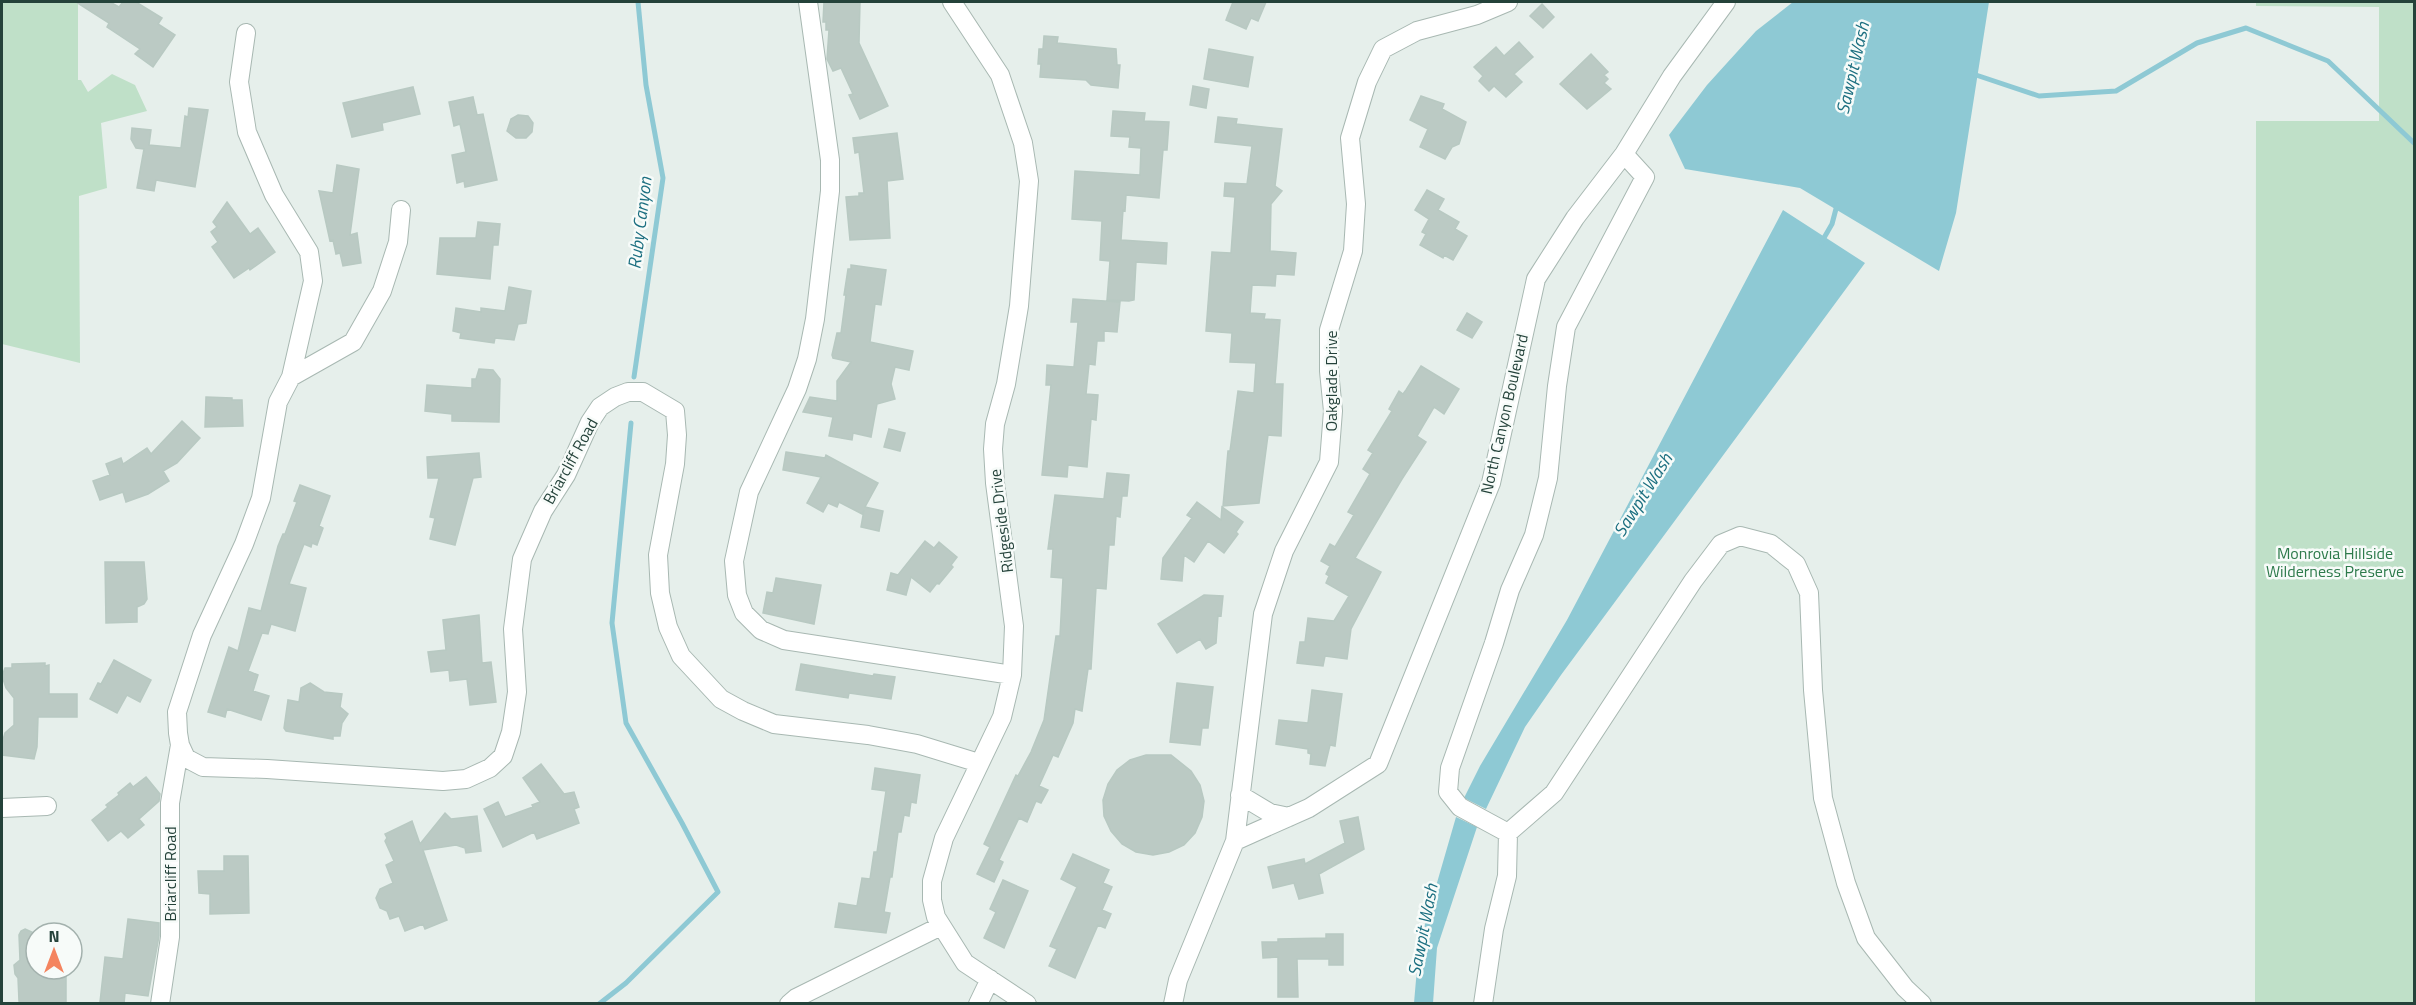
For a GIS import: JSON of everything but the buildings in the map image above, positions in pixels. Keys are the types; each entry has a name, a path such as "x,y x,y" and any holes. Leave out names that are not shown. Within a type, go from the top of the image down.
{"street":[{"path":"808,2 830,160 830,191 815,319 807,359 797,389 749,492 734,561 737,594 744,613 761,630 784,640 1012,675"},
{"name":"Ridgeside Drive","path":"952,2 1000,75 1023,143 1029,181 1019,306 1006,384 995,424 993,449 995,483 1014,626 1012,675 1002,717 944,838 932,881 932,900 936,917 966,963 1027,1004"},
{"name":"Oakglade Drive","path":"1235,841 1263,614 1284,551 1329,462 1333,411 1329,371 1329,330 1353,251 1356,204 1350,138 1367,82 1383,50 1417,31 1477,15 1508,2"},
{"name":"North Canyon Boulevard","path":"1235,841 1309,808 1378,764 1491,483 1536,279 1575,218 1624,154 1672,76 1725,2"},
{"name":"Briarcliff Road","path":"160,1004 170,937 170,804 180,745 177,712 202,635 244,544 261,498 278,402 291,377 314,281 309,252 274,195 247,132 239,82 246,33"},
{"path":"1508,833 1460,807 1448,792 1450,768 1510,590 1534,535 1548,478 1557,386 1566,327 1645,177 1624,154"},
{"path":"291,377 353,342 382,291 398,242 401,210"},
{"name":"Briarcliff Road","path":"180,745 186,758 203,766 443,781 466,779 490,768 502,756 511,732 517,692 513,629 522,559 543,511 566,475 590,422 600,407 628,392 643,392 675,411 677,435 675,464 658,555 660,593 668,627 681,656 721,699 742,711 774,724 868,735 917,744 979,763"},
{"path":"1483,1004 1494,929 1507,876 1508,833 1554,793 1668,619 1721,544 1740,536 1771,544 1796,564 1809,593 1813,690 1823,798 1846,883 1866,938 1905,988 1922,1004"},
{"path":"1240,795 1270,813 1289,817"},
{"path":"2,808 47,806"},
{"path":"1173,1004 1178,980 1235,841"},
{"path":"789,1004 796,998 941,926"},
{"path":"978,1004 990,979"}],"green space":[{"path":"2,2 78,2 78,80 81,80 88,92 112,74 135,85 147,111 101,123 107,188 79,196 80,363 2,344"},
{"name":"Monrovia Hillside Wilderness Preserve","path":"2256,2 2414,2 2414,1003 2255,1003 2256,121 2379,121 2379,7 2256,6"}],"water":[{"path":"1793,2 1989,2 1956,213 1939,271 1800,188 1685,169 1669,135 1707,85 1756,31"},
{"path":"1783,210 1865,263 1561,675 1525,727 1486,809 1464,798 1480,766 1567,620"},
{"path":"1456,817 1477,827 1437,948 1433,1003 1414,1003 1419,945"}],"waterway":[{"name":"Ruby Canyon","path":"634,377 663,178 646,85 638,2"},
{"path":"1973,74 2039,96 2116,91 2197,43 2246,28 2328,61 2414,143"},
{"name":"Sawpit Wash","path":"1821,243 1832,224 1837,205"},
{"path":"599,1004 626,983 718,892 626,723 612,623 631,423"}]}
